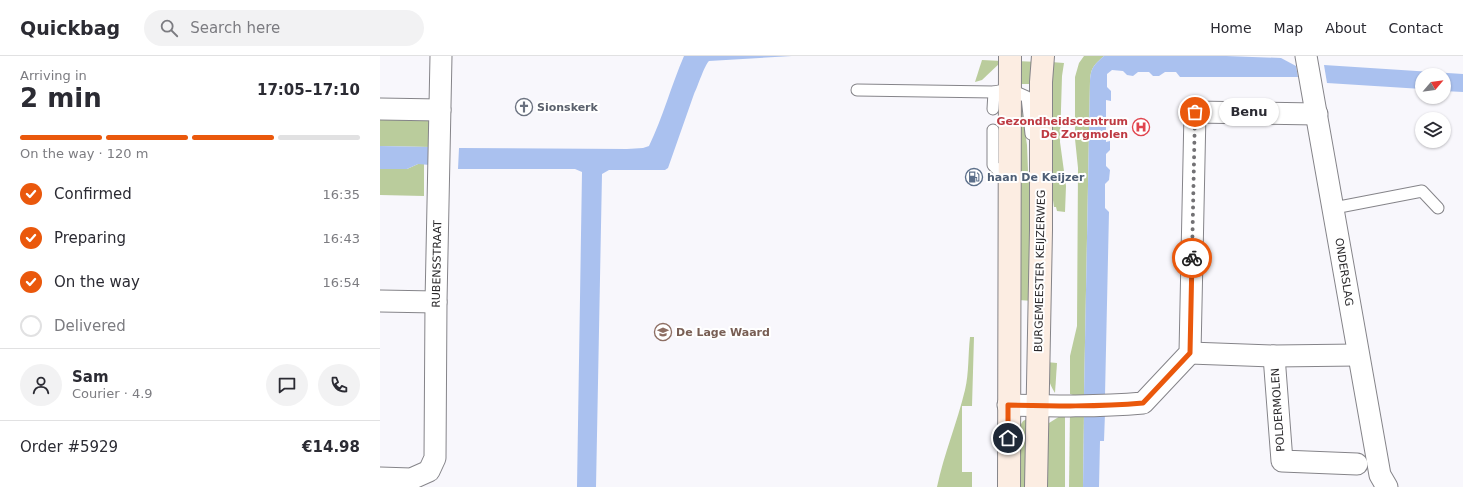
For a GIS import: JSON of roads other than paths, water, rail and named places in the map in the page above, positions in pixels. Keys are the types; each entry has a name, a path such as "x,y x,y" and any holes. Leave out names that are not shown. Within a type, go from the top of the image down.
{"main road":[{"path":"1009,487 1009,182 1001,90 1010,56"},
{"name":"BURGEMEESTER KEIJZERWEG","path":"1036,487 1043,56"}],"street":[{"name":"RUBENSSTRAAT","path":"380,478 411,479 429,471 435,458 436,302 441,56"},
{"name":"ONDERSLAG","path":"1306,56 1380,475 1387,487"},
{"path":"380,109 440,110"},
{"path":"1008,405 1076,406 1143,403 1190,353 1195,112 1317,114"},
{"path":"380,302 436,302"},
{"name":"POLDERMOLEN","path":"1190,353 1274,356 1358,355"},
{"name":"POLDERMOLEN","path":"1274,356 1282,461 1357,464"}],"lane":[{"path":"857,90 1001,90 1027,97 1032,131 1031,164 1041,182"},
{"path":"993,109 1001,90"},
{"path":"993,130 993,165 1009,182"},
{"path":"1334,208 1422,191 1438,208"}],"water":[{"path":"684,56 792,56 709,61 694,94 668,168 665,170 609,170 602,174 596,487 577,487 582,172 575,169 458,169 459,148 627,149 649,146 659,124"},
{"path":"1104,56 1226,56 1281,58 1296,66 1298,77 1180,77 1176,72 1165,72 1159,76 1153,76 1149,72 1138,72 1133,76 1127,75 1123,71 1112,70 1107,74 1107,87 1111,91 1111,101 1106,100 1106,142 1110,141 1110,150 1106,154 1106,166 1110,170 1109,180 1105,184 1105,208 1109,212 1105,395 1084,395 1090,81 1091,72"},
{"path":"1324,65 1415,71 1415,89 1327,83"},
{"path":"1451,73 1463,74 1463,92 1451,91"},
{"path":"380,146 431,147 430,165 418,164 407,169 380,169"},
{"path":"1084,413 1105,413 1104,441 1100,441 1099,487 1083,487"}],"place":[{"name":"Sionskerk","path":"524,107"},
{"name":"Benu","path":"1195,112"},
{"name":"Gezondheidscentrum De Zorgmolen","path":"1141,127"},
{"name":"haan De Keijzer","path":"974,177"},
{"name":"De Lage Waard","path":"663,332"}]}
